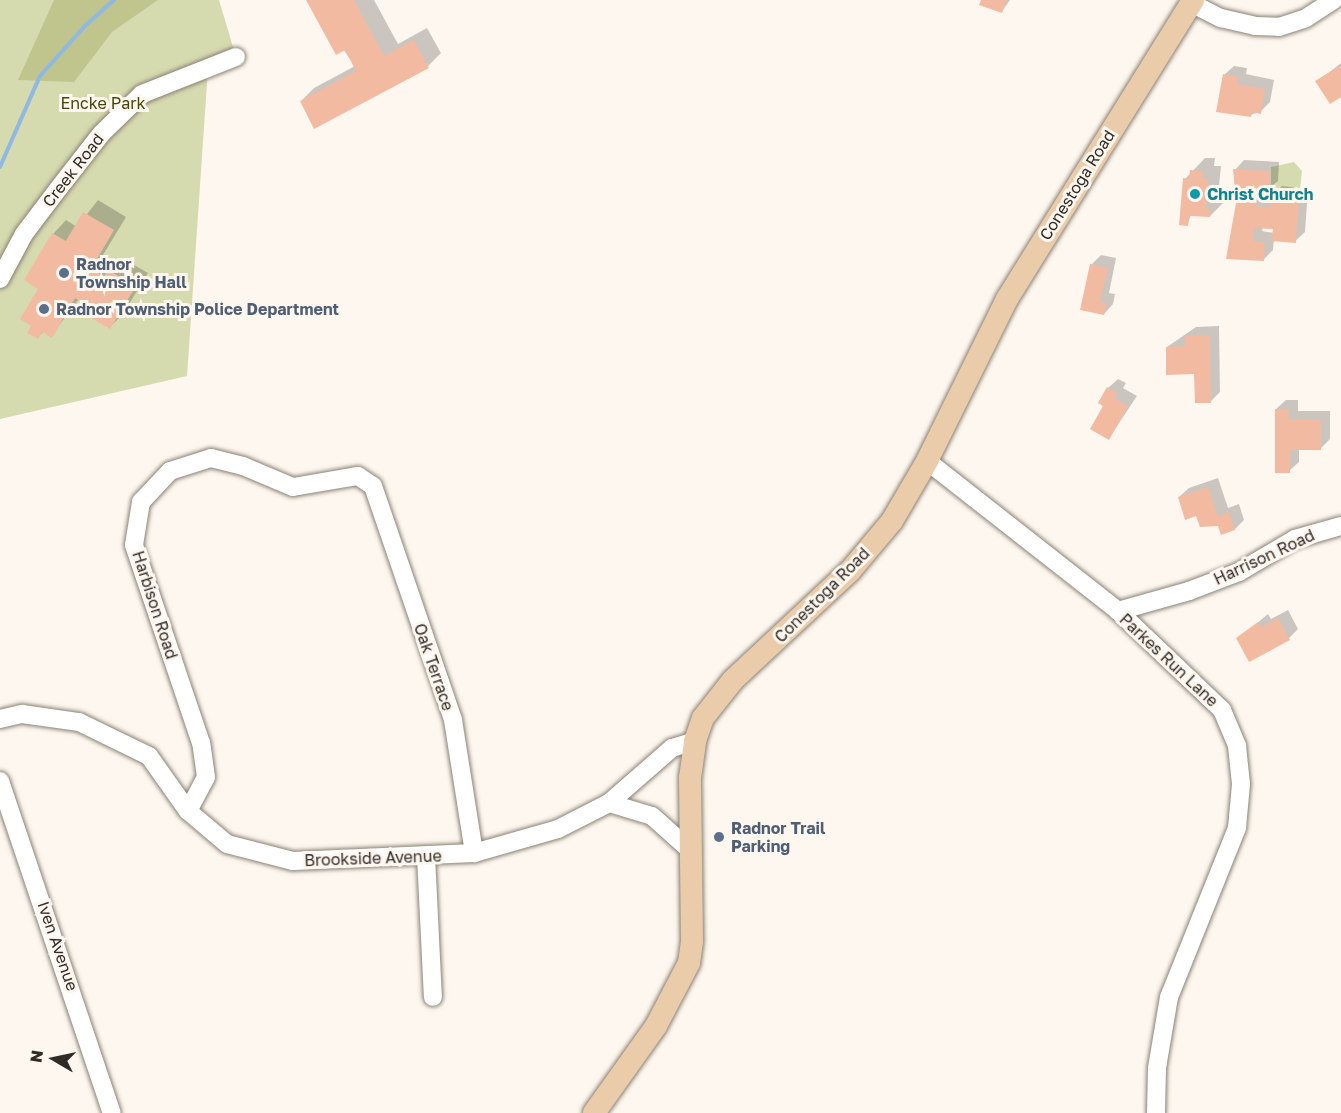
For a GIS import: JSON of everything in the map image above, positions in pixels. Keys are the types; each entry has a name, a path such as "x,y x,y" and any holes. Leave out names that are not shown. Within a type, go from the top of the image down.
{"main road":[{"name":"Conestoga Road","path":"594,1113 656,1026 689,963 692,941 690,850 695,741 703,717 721,692 850,571 892,521 927,461 1007,299 1192,1"}],"street":[{"path":"1192,1 1221,18 1254,26 1279,27 1306,18 1334,0"},
{"name":"Creek Road","path":"0,279 24,234 63,182 100,134 142,94 236,57"},
{"name":"Harbison Road","path":"188,811 206,777 201,743 134,545 141,502 170,471 212,458 243,466 293,488 358,476 373,486"},
{"name":"Parkes Run Lane","path":"927,461 1118,611 1222,710 1237,746 1241,784 1237,828 1169,997 1157,1068 1156,1113"},
{"name":"Oak Terrace","path":"373,486 453,720 474,853"},
{"name":"Harrison Road","path":"1118,611 1189,591 1239,572 1295,539 1341,526"},
{"name":"Brookside Avenue","path":"0,719 22,714 79,722 139,751 149,756 188,811 227,844 293,861 474,853 558,829 609,803 672,748 695,741"},
{"name":"Iven Avenue","path":"0,781 112,1113"},
{"path":"609,803 652,816 690,850"},
{"path":"426,856 433,998"}],"green space":[{"name":"Encke Park","path":"0,0 219,0 236,57 208,69 187,376 0,419"},
{"path":"54,0 158,0 112,32 74,82 18,80"},
{"path":"1294,162 1302,171 1299,198 1271,195 1271,167"}],"building":[{"path":"306,0 354,0 384,56 414,40 429,68 314,129 300,101 356,71 345,50 336,55"},
{"path":"981,0 1007,0 1002,13 979,5"},
{"path":"1341,65 1341,97 1330,104 1315,81"},
{"path":"1223,74 1239,77 1237,84 1265,89 1261,114 1252,112 1251,117 1216,112"},
{"path":"1233,169 1270,171 1269,193 1257,191 1256,206 1270,207 1271,195 1299,198 1296,243 1271,241 1273,229 1254,228 1253,241 1265,242 1264,261 1226,259 1236,203"},
{"name":"Christ Church","path":"1190,170 1203,171 1202,178 1208,179 1206,209 1211,209 1210,217 1189,216 1188,226 1179,225 1183,178 1189,179"},
{"name":"Radnor Township Hall","path":"83,212 114,230 91,269 104,276 108,270 136,286 110,329 81,312 85,304 75,298 52,338 42,332 38,339 27,333 31,326 20,319 38,289 24,280 52,233 66,241"},
{"path":"1090,264 1108,268 1100,302 1107,303 1104,315 1080,310"},
{"path":"1210,335 1211,403 1195,403 1194,374 1166,375 1166,347 1185,346 1185,336"},
{"path":"1107,387 1117,393 1114,398 1128,406 1109,440 1090,429 1103,406 1098,403"},
{"path":"1275,409 1289,409 1289,420 1321,420 1321,450 1290,450 1290,473 1275,473"},
{"path":"1208,487 1218,516 1229,512 1235,530 1221,535 1218,526 1200,527 1196,516 1185,520 1178,497"},
{"path":"1278,618 1290,640 1249,662 1236,638 1258,622 1261,627"}],"waterway":[{"path":"0,167 40,76 85,26 114,0"}],"place":[{"name":"Christ Church","path":"1195,194"},
{"name":"Radnor Township Hall","path":"64,273"},
{"name":"Radnor Township Police Department","path":"44,309"},
{"name":"Radnor Trail Parking","path":"719,837"}]}
